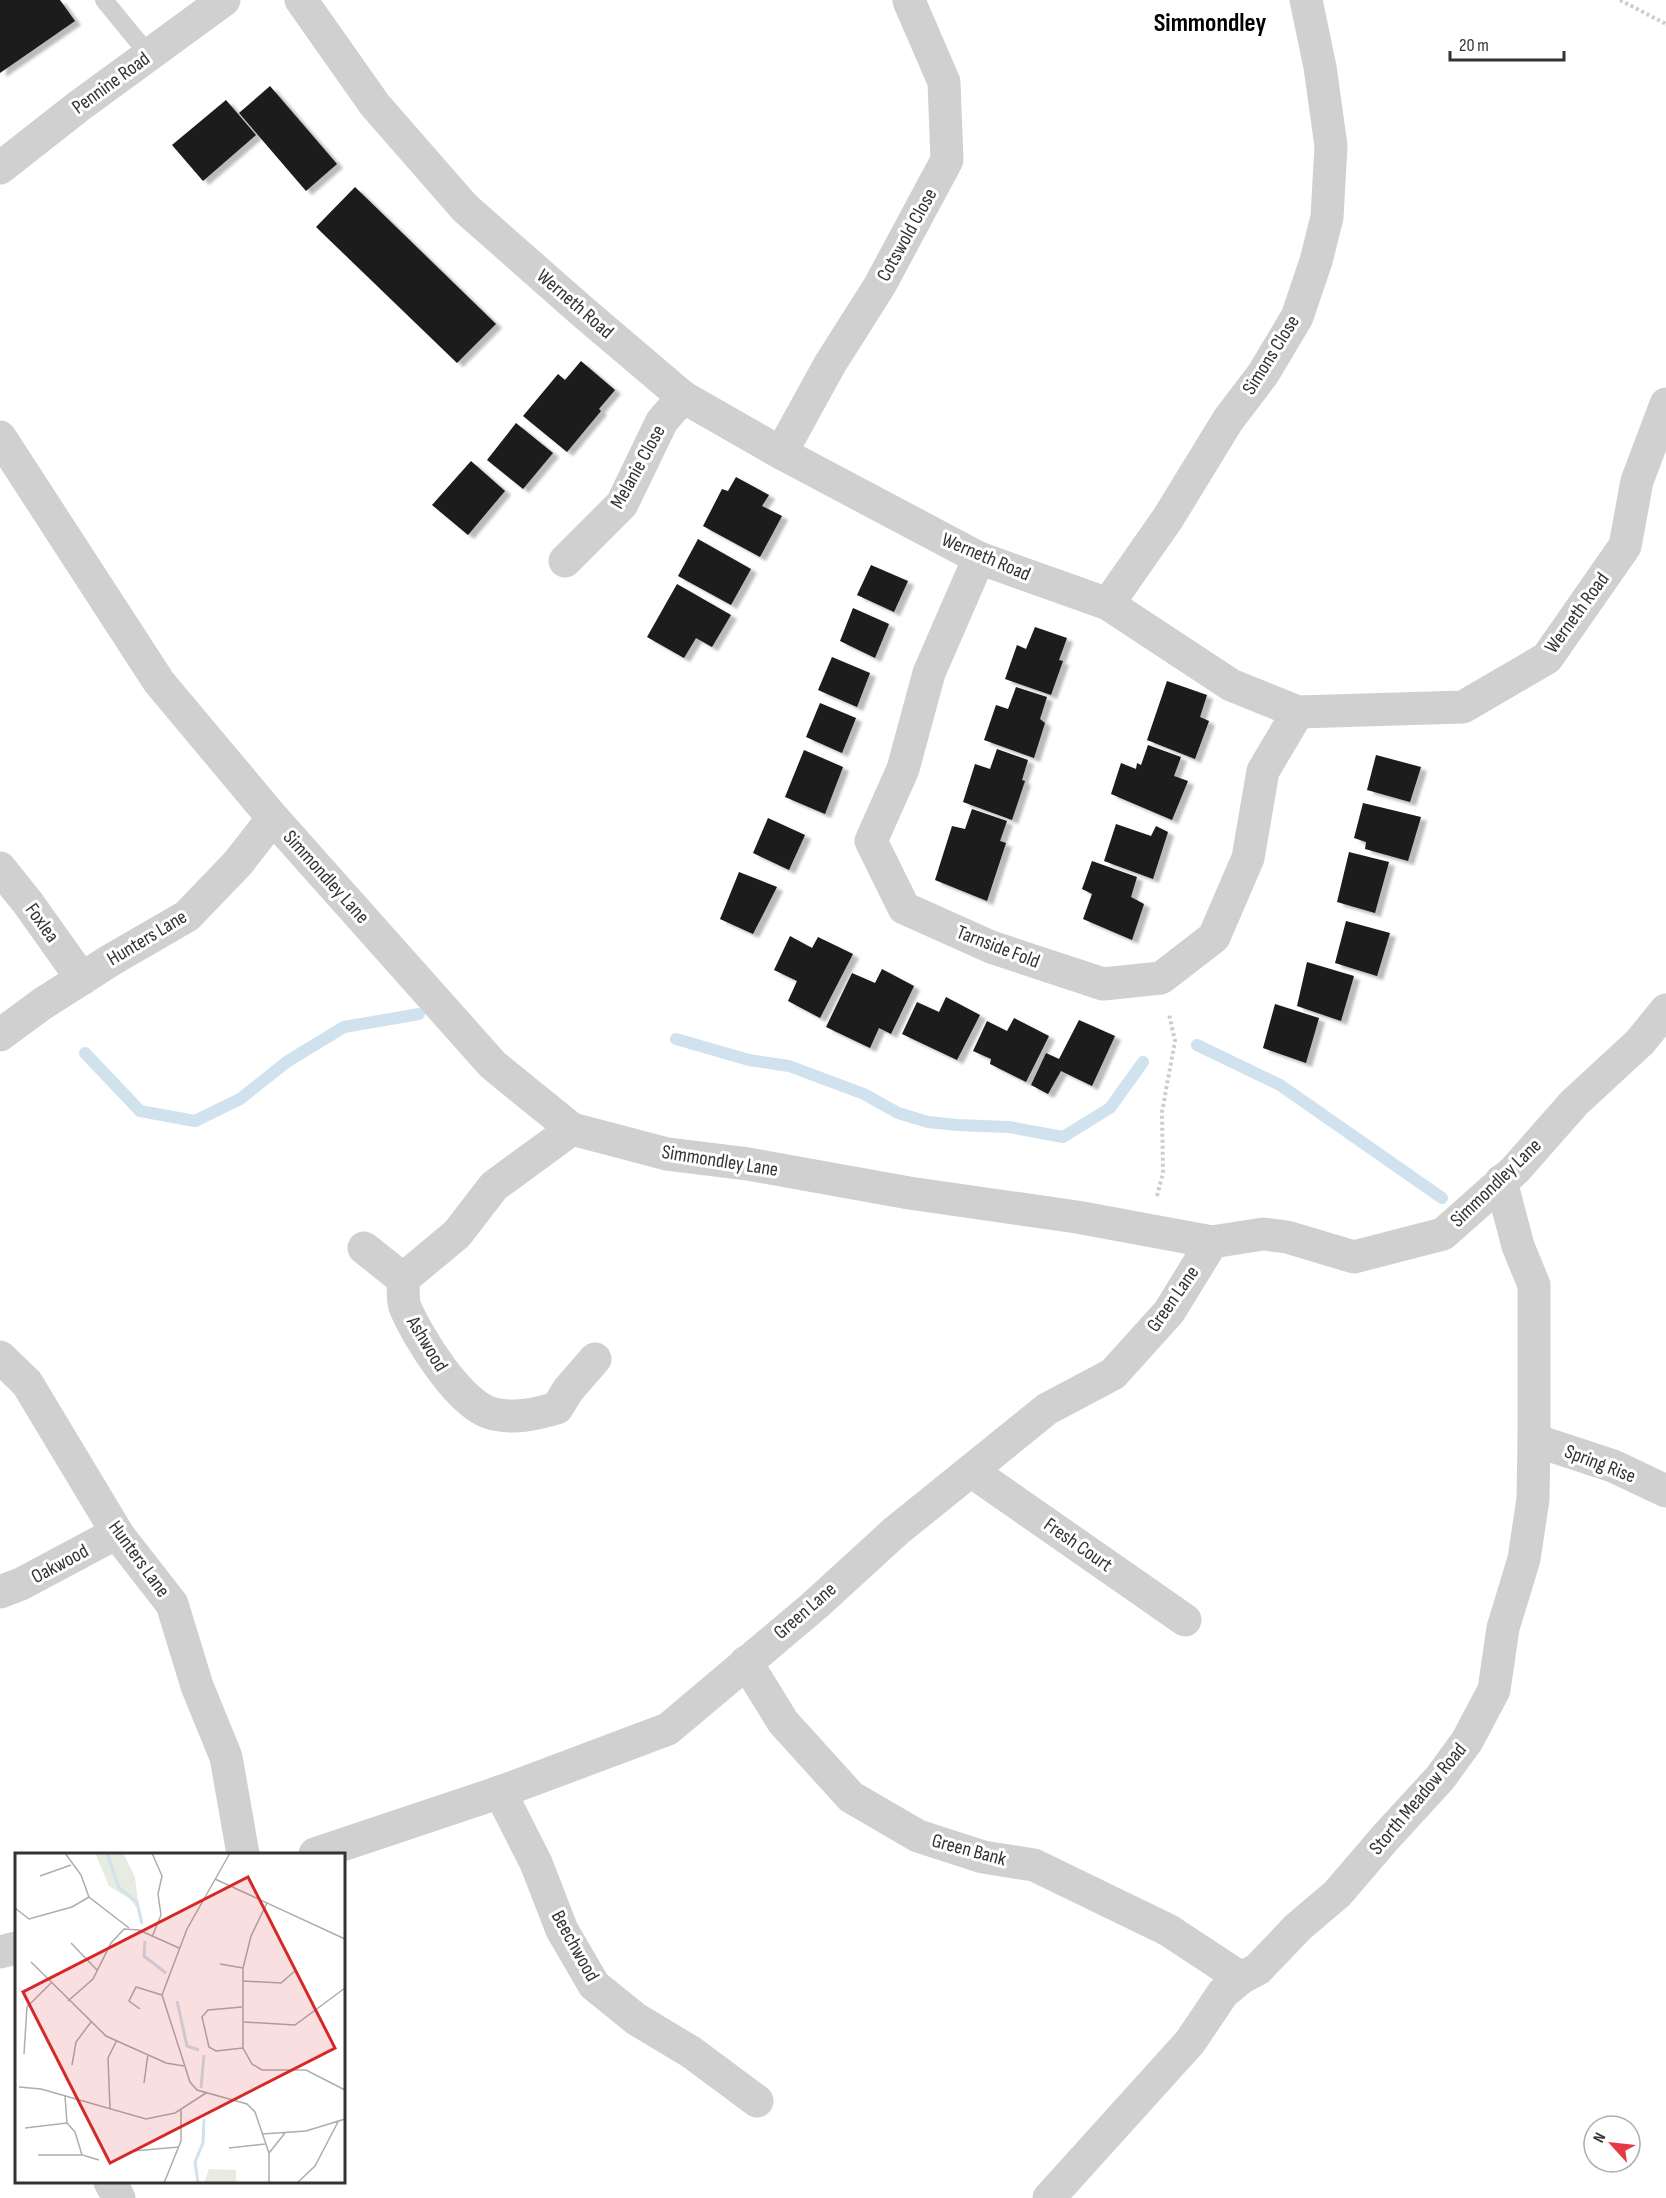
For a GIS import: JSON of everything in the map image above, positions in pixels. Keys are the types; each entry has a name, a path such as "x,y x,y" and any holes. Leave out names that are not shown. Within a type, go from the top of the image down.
{"street":[{"name":"Pennine Road","path":"0,168 79,106 224,0"},
{"name":"Werneth Road","path":"301,0 375,105 465,208 683,397 782,453 979,558 1108,604 1231,685 1298,712 1463,707 1547,658 1625,546 1637,481 1666,404"},
{"name":"Simons Close","path":"1108,604 1168,518 1228,420 1263,374 1297,317 1316,261 1327,217 1331,146 1320,67 1306,0"},
{"name":"Cotswold Close","path":"782,453 830,364 880,285 947,160 944,82 909,1"},
{"name":"Melanie Close","path":"565,561 622,504 662,422 683,397"},
{"name":"Simmondley Lane","path":"0,436 159,682 273,818 493,1065 572,1129 667,1154 748,1164 909,1193 1077,1217 1212,1242 1263,1234 1287,1237 1354,1257 1443,1234 1515,1170 1574,1103 1640,1041 1666,1010"},
{"name":"Tarnside Fold","path":"979,558 929,673 903,770 871,841 904,908 991,947 1103,984 1161,978"},
{"path":"1161,978 1214,937 1248,858 1263,771 1298,712"},
{"name":"Hunters Lane","path":"0,1035 82,979 187,916 238,863 273,818"},
{"name":"Foxlea","path":"0,868 82,979"},
{"path":"364,1248 404,1279 457,1234 494,1186 572,1129"},
{"name":"Storth Meadow Road","path":"1049,2198 1190,2042 1223,1993 1241,1978 1258,1969 1298,1927 1337,1894 1440,1778 1467,1742 1494,1690 1503,1628 1524,1559 1533,1499 1534,1440 1534,1285 1518,1246 1501,1181"},
{"name":"Green Lane","path":"318,1853 500,1792 668,1729 813,1606 896,1531 1047,1409 1113,1374 1169,1312 1212,1242"},
{"name":"Ashwood","path":"404,1279 404,1304 442,1372 464,1397 492,1414 528,1416 557,1408 568,1390 595,1359"},
{"name":"Hunters Lane","path":"0,1357 27,1383 119,1536 172,1604 197,1686 226,1757 243,1853"},
{"name":"Spring Rise","path":"1534,1440 1613,1466 1666,1491"},
{"name":"Fresh Court","path":"971,1471 1185,1620"},
{"name":"Oakwood","path":"0,1592 21,1584 109,1537 119,1536"},
{"name":"Green Bank","path":"746,1662 783,1722 851,1797 918,1836 983,1857 1034,1865 1168,1930 1241,1978"},
{"name":"Beechwood","path":"500,1792 536,1863 562,1930 594,1985 636,2019 691,2052 757,2101"},
{"path":"0,1952 15,1948"},
{"path":"111,2183 119,2198"}],"lane":[{"path":"104,0 149,55"}],"path":[{"path":"1620,0 1666,24"},
{"path":"1149,1230 1163,1173 1162,1112 1175,1041 1161,978"}],"building":[{"path":"0,0 60,0 75,21 0,73"},
{"path":"270,86 337,164 306,191 239,113"},
{"path":"226,100 256,135 203,181 172,145"},
{"path":"355,187 496,324 457,363 316,227"},
{"path":"581,361 615,390 567,452 523,416 558,374 565,380"},
{"path":"516,423 553,453 523,489 487,460"},
{"path":"471,461 505,491 468,535 432,505"},
{"path":"736,477 769,495 762,506 782,516 760,557 703,526 722,489 728,491"},
{"path":"698,539 751,569 731,605 678,576"},
{"path":"871,565 908,581 894,612 857,595"},
{"path":"677,584 731,615 712,647 696,638 684,658 647,637"},
{"path":"853,608 889,624 875,658 840,641"},
{"path":"1035,627 1067,638 1059,660 1063,661 1051,695 1005,679 1017,645 1026,649"},
{"path":"832,657 870,673 857,707 818,690"},
{"path":"1167,681 1207,695 1200,717 1209,721 1195,759 1147,740"},
{"path":"1016,687 1047,697 1040,719 1045,723 1034,758 984,740 996,705 1008,709"},
{"path":"820,703 856,718 842,753 806,737"},
{"path":"1148,745 1181,757 1174,776 1188,781 1172,820 1111,794 1121,763 1136,769 1137,763 1141,765"},
{"path":"997,749 1028,760 1022,780 1025,781 1012,820 963,802 975,764 990,769"},
{"path":"804,750 843,767 825,814 785,797"},
{"path":"1376,755 1421,767 1410,802 1367,790"},
{"path":"1363,803 1421,817 1408,861 1365,849 1366,842 1354,838"},
{"path":"972,809 1007,821 1000,841 1006,843 987,901 935,880 952,826 965,829"},
{"path":"768,818 805,835 789,870 753,853"},
{"path":"1116,824 1151,836 1156,826 1168,832 1153,879 1104,861"},
{"path":"1349,852 1389,862 1375,913 1337,902"},
{"path":"1092,861 1137,877 1131,897 1144,904 1132,940 1083,919 1092,894 1082,889"},
{"path":"739,872 777,887 753,934 720,919"},
{"path":"1346,921 1390,933 1377,976 1335,963"},
{"path":"790,936 812,948 818,937 853,954 820,1018 788,1001 797,981 774,970"},
{"path":"1307,962 1354,976 1341,1021 1297,1006"},
{"path":"882,969 914,986 891,1034 879,1028 870,1048 826,1027 852,973 875,983"},
{"path":"946,997 980,1015 957,1060 902,1034 917,1002 939,1012"},
{"path":"1275,1004 1319,1018 1306,1063 1263,1048"},
{"path":"1014,1018 1049,1036 1026,1082 990,1064 991,1059 973,1051 987,1021 1007,1031"},
{"path":"1079,1020 1115,1036 1092,1086 1061,1071 1048,1094 1031,1085 1046,1053 1059,1059"}],"waterway":[{"path":"85,1053 140,1111 195,1121 240,1099 288,1061 344,1027 419,1014"},
{"path":"676,1039 749,1060 789,1066 864,1094 898,1113 928,1122 1009,1127 1063,1137 1110,1108 1143,1062"},
{"path":"1197,1045 1280,1085 1442,1198"}],"district":[{"name":"Simmondley","path":"1210,23"}]}
